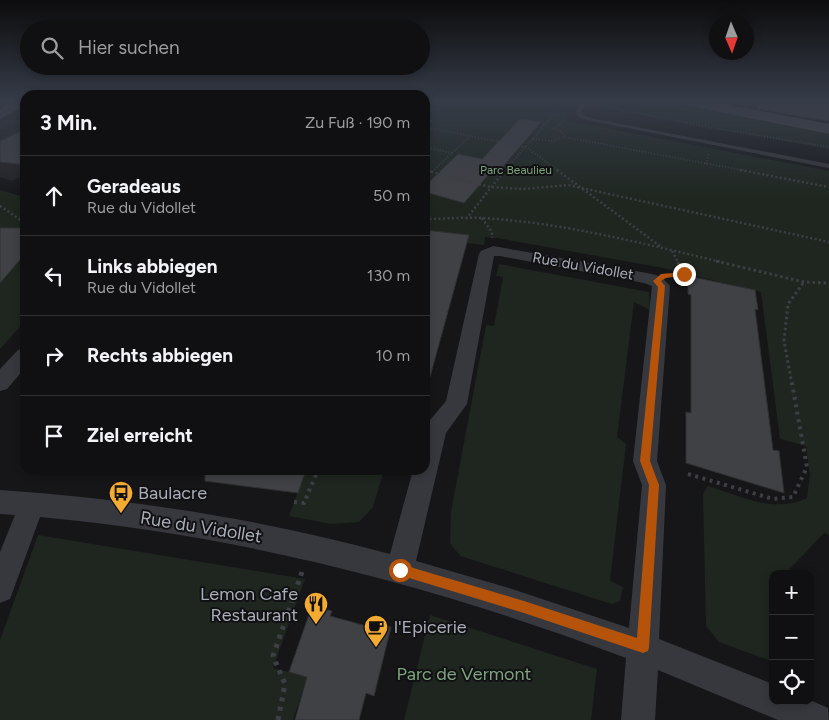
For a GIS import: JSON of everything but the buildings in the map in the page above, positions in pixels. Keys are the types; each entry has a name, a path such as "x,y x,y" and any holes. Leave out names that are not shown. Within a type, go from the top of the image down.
{"street":[{"name":"Rue du Vidollet","path":"430,450 435,429 456,404 487,254 493,251 500,251 657,281"},
{"path":"638,720 654,485 645,461 661,286 657,281"},
{"path":"0,383 20,361"},
{"name":"Rue du Vidollet","path":"400,570 424,475"},
{"name":"Rue du Vidollet","path":"0,502 32,504 197,524 274,539 400,570 524,607 643,647 769,699"},
{"path":"0,589 32,504"},
{"name":"Rue du Vidollet","path":"782,705 816,720"}],"lane":[{"path":"664,134 829,166"}],"path":[{"path":"458,134 526,147 661,248"},
{"path":"466,218 490,186 537,134"},
{"path":"748,134 829,147"},
{"path":"432,172 470,136"},
{"path":"532,139 553,141 564,137 829,187"},
{"path":"430,148 452,153"},
{"path":"432,172 490,186 524,189 568,185 829,242"},
{"path":"0,206 20,220"},
{"path":"430,219 482,218 554,227 672,250 804,282 829,284"},
{"path":"657,281 664,276 684,274 672,250"},
{"path":"688,474 773,499 793,496 807,467 784,341 788,304 804,282"},
{"path":"294,502 304,503 316,475"},
{"path":"278,720 285,684 273,656 302,572"}],"shaded area":[{"path":"0,134 20,134 20,177 12,181 0,177"}],"green space":[{"name":"Parc Beaulieu","path":"430,134 635,134 829,171 829,535 824,533 789,570 769,570 769,660 719,642 706,626 703,494 708,486 770,504 795,502 807,498 810,475 806,446 780,439 761,292 663,268 497,238 485,237 484,245 466,243 468,235 430,231"},
{"path":"744,134 827,134 829,134 829,149"},
{"path":"0,190 20,196 20,327 0,349"},
{"path":"499,264 649,292 650,310 634,302 617,437 626,444 610,581 623,587 620,601 612,604 460,556 450,543 451,512 486,325 494,326 503,277 496,276"},
{"path":"304,475 383,475 373,507 359,522 331,524 289,516"},
{"path":"38,535 305,579 273,668 307,677 293,720 0,720 0,640"},
{"name":"Parc de Vermont","path":"430,615 597,669 591,720 404,720"}],"place":[{"name":"Baulacre","path":"121,514"},
{"name":"Lemon Cafe Restaurant","path":"316,625"},
{"name":"l'Epicerie","path":"376,648"}],"route":[{"path":"400,570 524,607 643,647 654,485 645,461 661,286 657,281 664,276 684,274"}]}
